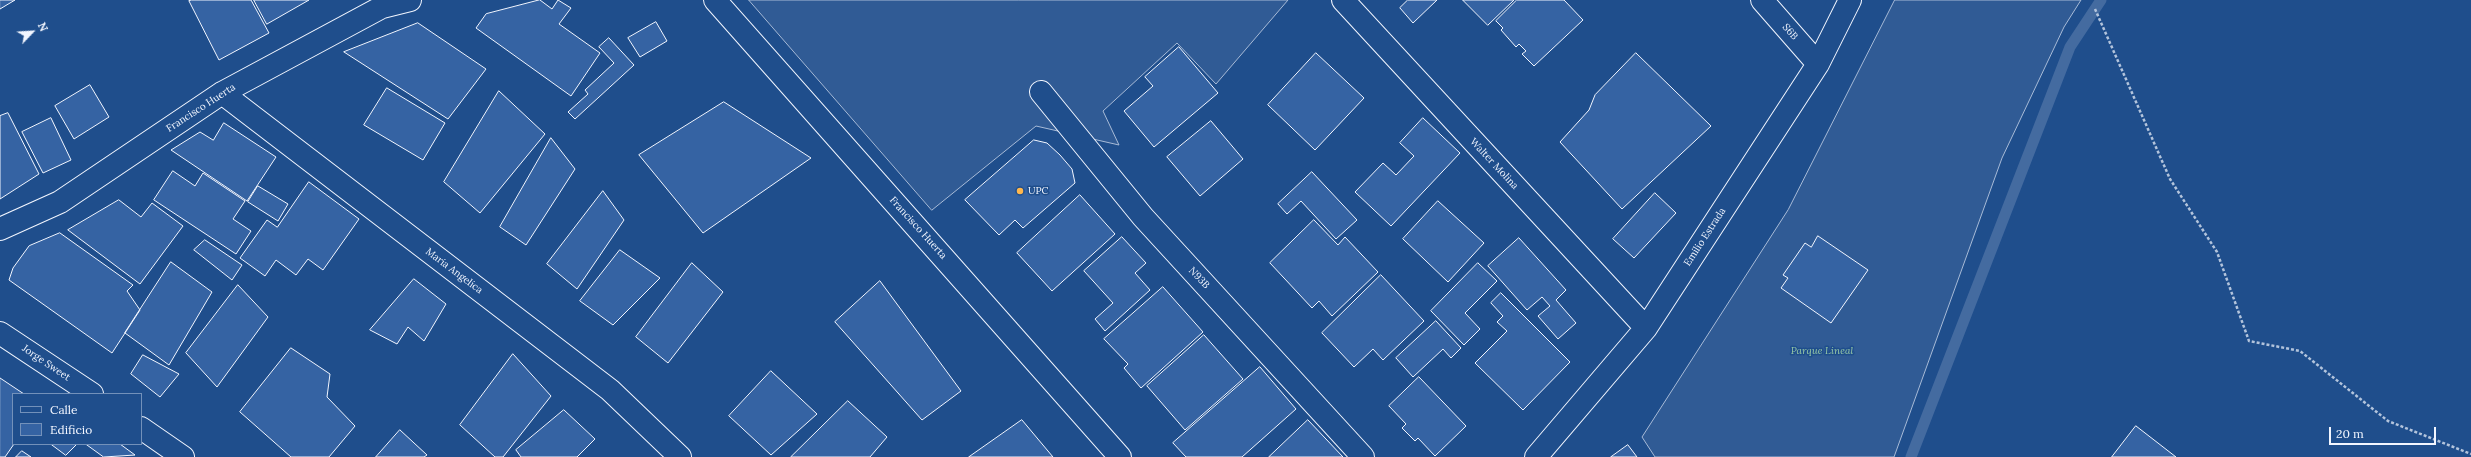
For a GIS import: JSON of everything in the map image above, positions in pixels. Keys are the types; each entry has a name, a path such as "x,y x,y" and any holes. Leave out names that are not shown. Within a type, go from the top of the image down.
{"street":[{"name":"Francisco Huerta","path":"0,230 60,202 222,93 382,7 410,0"},
{"name":"Francisco Huerta","path":"715,0 1120,457"},
{"name":"Walter Molina","path":"1343,0 1646,328"},
{"name":"S6B","path":"1762,0 1818,64"},
{"name":"Emilio Estrada","path":"1536,457 1646,328 1818,64 1850,0"},
{"name":"N93B","path":"1041,92 1143,217 1363,457"},
{"name":"Maria Angelica","path":"222,93 610,390 680,457"},
{"name":"Jorge Sweet","path":"0,333 90,393"},
{"path":"142,429 183,457"}],"path":[{"path":"2095,9 2170,179 2217,252 2249,341 2300,351 2388,421 2471,454"}],"shaded area":[{"path":"749,0 1288,0 1216,84 1177,43 1103,111 1119,145 1036,126 932,210"},
{"name":"Parque Lineal","path":"1895,0 2081,0 2064,27 2002,158 1894,457 1655,457 1642,437 1788,210"}],"building":[{"path":"0,0 15,0 0,9"},
{"path":"251,0 269,33 219,60 189,1"},
{"path":"254,0 309,0 267,24"},
{"path":"540,0 552,9 558,0 571,8 559,24 600,53 571,96 476,28 486,14"},
{"path":"1408,0 1437,0 1413,23 1400,8"},
{"path":"1463,0 1514,0 1488,25"},
{"path":"1517,0 1564,0 1583,20 1534,66 1522,54 1526,51 1519,44 1516,47 1501,30 1503,28 1496,21"},
{"path":"656,22 667,41 640,57 628,38"},
{"path":"418,23 486,69 448,119 344,52"},
{"path":"609,38 634,65 575,119 568,112 588,94 585,90 614,63 599,47"},
{"path":"1179,47 1218,93 1154,147 1124,111 1153,86 1145,77"},
{"path":"1316,53 1364,98 1315,150 1268,105"},
{"path":"1636,53 1711,126 1622,209 1560,142 1589,110 1595,95"},
{"path":"90,85 109,117 74,139 55,106"},
{"path":"387,88 445,123 423,160 364,125"},
{"path":"499,91 545,134 480,213 444,182"},
{"path":"724,102 811,158 703,233 639,155"},
{"path":"8,113 39,174 0,199 0,116"},
{"path":"51,118 71,160 43,173 22,132"},
{"path":"1423,118 1460,153 1391,226 1355,192 1383,163 1396,175 1414,156 1400,143"},
{"path":"1211,121 1243,159 1200,196 1167,157"},
{"path":"224,123 276,157 247,201 171,150 200,132 213,140"},
{"path":"551,138 575,169 526,245 500,227"},
{"name":"UPC","path":"1034,140 1047,143 1060,155 1072,169 1075,183 1023,228 1015,220 999,235 965,200"},
{"path":"173,171 195,186 203,173 245,201 233,219 251,231 236,254 154,200"},
{"path":"1312,172 1357,220 1336,239 1301,201 1287,214 1278,204"},
{"path":"309,182 359,219 323,270 308,259 296,275 276,260 265,276 240,258 267,220 277,227"},
{"path":"258,186 288,204 278,221 248,202"},
{"path":"603,191 624,220 577,289 547,264"},
{"path":"1655,193 1676,213 1634,258 1613,239"},
{"path":"1080,195 1115,234 1052,291 1017,253"},
{"path":"119,200 141,217 152,203 183,226 140,284 68,230"},
{"path":"1438,201 1484,243 1448,282 1403,239"},
{"path":"1314,220 1338,245 1345,237 1378,272 1332,316 1319,301 1312,308 1270,263"},
{"path":"60,233 133,285 127,291 140,310 112,353 9,280 13,268 29,246"},
{"path":"1818,236 1868,270 1831,323 1781,288 1788,278 1783,275 1805,243 1811,247"},
{"path":"1122,237 1146,263 1135,273 1150,290 1105,331 1095,319 1113,303 1084,271"},
{"path":"1519,238 1566,290 1556,300 1576,323 1558,339 1538,316 1550,306 1542,297 1527,310 1488,266"},
{"path":"205,240 242,265 232,280 194,250"},
{"path":"620,250 660,278 613,325 580,301"},
{"path":"171,262 212,292 169,365 125,333"},
{"path":"692,263 723,292 668,363 636,337"},
{"path":"1478,263 1497,281 1465,313 1480,329 1464,345 1431,311"},
{"path":"1381,275 1424,321 1383,360 1373,349 1354,367 1322,333"},
{"path":"414,279 446,304 424,341 408,327 397,344 370,330"},
{"path":"880,281 961,391 922,420 835,322"},
{"path":"238,285 268,317 217,387 186,353"},
{"path":"1163,287 1203,332 1141,388 1124,368 1128,364 1104,339"},
{"path":"1501,293 1570,362 1523,410 1475,363 1507,331 1497,322 1503,316 1491,303"},
{"path":"1436,321 1461,348 1451,358 1443,349 1413,377 1396,358"},
{"path":"1204,335 1243,379 1185,430 1147,386"},
{"path":"291,348 330,374 327,397 355,426 329,457 291,457 240,412"},
{"path":"513,354 551,396 503,457 495,457 460,425"},
{"path":"143,355 179,374 160,397 131,374"},
{"path":"1260,367 1296,409 1242,457 1186,457 1173,443"},
{"path":"771,371 817,414 771,455 729,416"},
{"path":"1419,377 1466,426 1435,456 1418,438 1415,441 1402,428 1406,424 1389,406"},
{"path":"0,378 22,393 12,393 12,445 13,445 5,457 0,457"},
{"path":"848,401 887,437 870,457 791,457"},
{"path":"564,410 595,439 577,457 521,457 516,450"},
{"path":"1022,420 1053,457 969,457"},
{"path":"1308,420 1343,457 1269,457"},
{"path":"2136,426 2176,457 2112,457"},
{"path":"400,430 427,455 424,457 376,457"},
{"path":"52,445 76,445 66,455"},
{"path":"87,445 121,445 135,455 104,457"},
{"path":"1628,445 1637,457 1611,457"},
{"path":"22,451 31,457 16,457"}],"waterway":[{"path":"1911,457 2070,47 2101,0"}],"place":[{"name":"UPC","path":"1020,191"}]}
